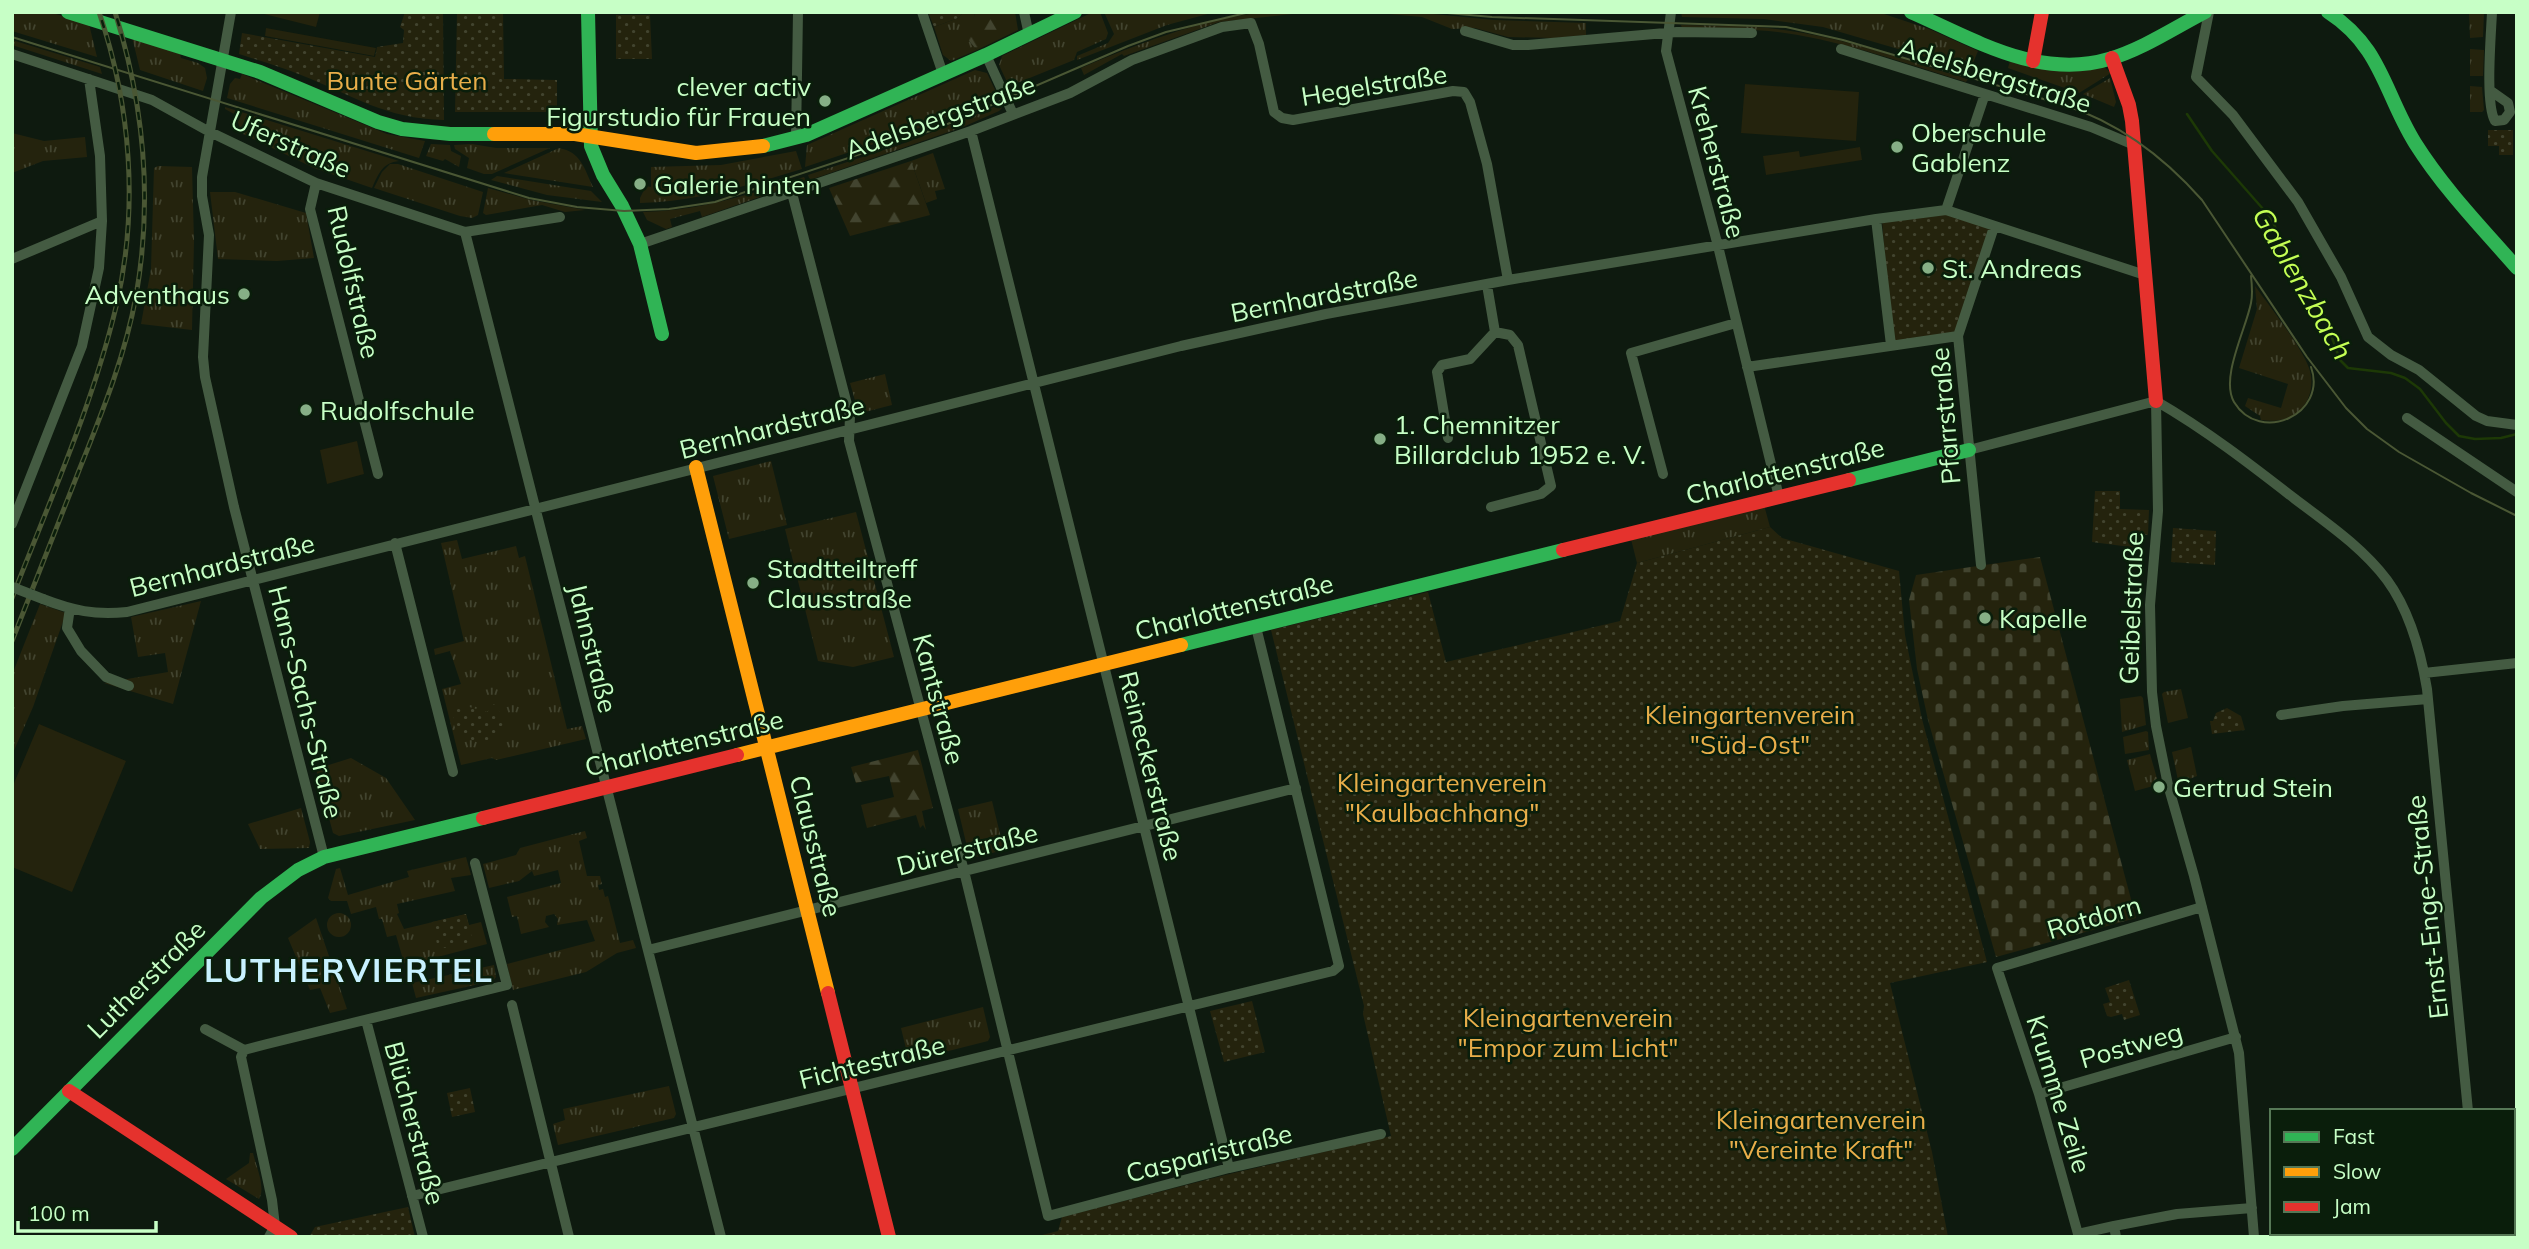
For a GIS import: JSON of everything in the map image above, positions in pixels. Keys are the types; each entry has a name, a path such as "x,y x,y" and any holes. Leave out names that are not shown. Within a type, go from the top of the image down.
{"street":[{"path":"68,12 260,72 378,122 402,129 450,134 556,133 696,153 756,148 796,138 986,55 1075,12"},
{"name":"Hans-Sachs-Straße","path":"230,12 202,177 202,196 209,235 203,357 205,377 253,580 324,857"},
{"path":"588,12 591,146 603,175 646,242 662,334"},
{"path":"796,138 798,12"},
{"path":"922,12 943,74"},
{"path":"1024,12 1029,35"},
{"name":"Kreherstraße","path":"1671,12 1666,51 1718,246 1779,497"},
{"path":"1911,12 2008,54 2033,61 2073,65 2112,58 2207,12"},
{"path":"2033,61 2042,12"},
{"path":"2207,12 2196,77 2233,115 2298,202 2341,277 2368,337 2391,355 2419,370 2476,416 2487,421 2517,425"},
{"path":"2328,12 2360,35 2415,143 2517,268"},
{"path":"2491,91 2492,12"},
{"name":"Adelsbergstraße","path":"646,242 971,131 1070,93 1145,56 1222,27 1251,23"},
{"name":"Hegelstraße","path":"1251,23 1259,44 1274,112 1282,118 1293,120 1453,91 1464,92 1470,102 1487,164 1508,280"},
{"path":"1465,31 1513,45 1667,33 1752,33"},
{"name":"Adelsbergstraße","path":"1841,49 2091,127 2134,145"},
{"name":"Uferstraße","path":"12,54 152,100 208,131 316,183 465,232 560,217"},
{"path":"986,55 1013,114"},
{"name":"Geibelstraße","path":"2112,58 2129,105 2156,401 2158,511 2150,605 2151,692 2168,785 2236,1037 2254,1237"},
{"path":"12,524 82,346 99,268 102,220 100,156 89,79"},
{"path":"1946,210 1985,94"},
{"name":"Reineckerstraße","path":"971,131 1229,1168"},
{"name":"Rudolfstraße","path":"316,183 310,209 378,474"},
{"name":"Kantstraße","path":"792,193 850,416 849,441 964,872 1048,1216"},
{"name":"Bernhardstraße","path":"12,587 70,608 101,614 127,612 696,467 1263,327 1508,280 1877,219 1946,210 2145,275"},
{"path":"1877,219 1891,345"},
{"path":"12,259 102,220"},
{"name":"Pfarrstraße","path":"1981,565 1958,336 1994,227"},
{"name":"Jahnstraße","path":"465,232 720,1237"},
{"path":"1487,285 1495,332"},
{"path":"1663,474 1631,353 1737,323"},
{"path":"1448,438 1437,372 1442,365 1470,359 1495,332"},
{"path":"1490,507 1542,495 1551,486 1518,345 1510,335 1495,332"},
{"path":"1747,367 1958,336"},
{"name":"Charlottenstraße","path":"324,857 1969,450 2156,401"},
{"name":"Ernst-Enge-Straße","path":"2156,401 2207,432 2361,550 2388,582 2413,629 2428,699 2468,1109"},
{"path":"2407,418 2517,492"},
{"name":"Clausstraße","path":"696,467 889,1237"},
{"path":"395,543 453,772"},
{"path":"70,608 67,628 81,651 106,677 128,686"},
{"path":"1256,626 1296,788"},
{"path":"2424,673 2517,663"},
{"path":"2281,715 2343,706 2428,699"},
{"name":"Dürerstraße","path":"648,950 1296,788"},
{"name":"Fichtestraße","path":"412,1196 1333,971 1339,965 1296,788"},
{"name":"Lutherstraße","path":"12,1149 261,898 298,870 324,857"},
{"path":"205,1029 244,1051 508,985 475,863"},
{"name":"Rotdorn","path":"1997,968 2202,907"},
{"name":"Krumme Zeile","path":"1997,968 2039,1094 2078,1236"},
{"path":"512,1005 569,1237"},
{"name":"Blücherstraße","path":"366,1020 422,1237"},
{"name":"Postweg","path":"2039,1094 2236,1037"},
{"path":"244,1051 242,1063 272,1200 272,1231"},
{"path":"69,1091 272,1231 291,1237"},
{"name":"Casparistraße","path":"1048,1216 1229,1168 1381,1134"},
{"path":"2078,1236 2115,1232 2176,1214 2252,1208"}],"green space":[{"path":"12,12 49,12 89,24 97,57 12,31"},
{"path":"256,12 320,12 316,27"},
{"name":"Bunte Gärten","path":"405,12 443,12 444,120 423,119 387,111 293,72 239,54 242,33 375,57 377,47 403,43 404,30 400,27"},
{"path":"457,12 503,12 504,79 557,80 557,112 455,112"},
{"path":"928,12 964,12 958,18 934,27"},
{"path":"964,12 975,12 969,41 977,50 951,61 943,55 934,27 958,18"},
{"path":"975,12 1015,12 1018,30 977,50 969,41 966,29"},
{"path":"1093,12 1100,12 1108,33 1106,39 1077,52 1074,60 1012,85 1008,84 999,65 1002,56"},
{"path":"1104,12 1215,12 1167,25 1077,60 1077,56 1108,43 1114,34"},
{"path":"1262,12 1310,12 1219,22 1124,56 1122,54 1084,75 1081,68 1145,42 1211,22"},
{"path":"1367,12 1413,12 1494,20 1586,23 1586,35 1554,38 1508,37 1475,28 1452,29 1422,17"},
{"path":"1681,12 1878,12 1929,29 1978,51 1970,70 1823,27 1764,19 1682,17"},
{"path":"2469,12 2484,13 2483,37 2470,38"},
{"path":"616,15 650,15 652,59 616,59"},
{"path":"1681,25 1758,27 1831,38 1968,79 1966,82 1877,54 1808,37 1760,30 1683,31"},
{"path":"266,28 376,48 374,56 265,36"},
{"path":"132,37 180,54 181,58 205,68 207,78 203,91 140,70"},
{"path":"12,40 100,67 102,74 12,45"},
{"path":"2470,49 2484,50 2483,76 2470,76"},
{"path":"2010,61 2085,70 2104,67 2111,73 2079,93 2008,68"},
{"path":"975,70 987,73 998,96 904,134 805,167 807,145"},
{"path":"242,74 387,134 425,141 419,158 227,98 230,84 235,78 240,79"},
{"path":"2110,78 2116,102 2114,107 2083,94"},
{"path":"1745,84 1859,92 1856,141 1741,133"},
{"path":"2470,86 2482,87 2482,112 2470,112"},
{"path":"1001,104 999,111 963,127 810,180 808,175 908,142"},
{"path":"225,107 399,161 385,166 372,188 314,168 241,133 236,115"},
{"path":"2488,130 2513,130 2513,155 2499,155 2499,146 2488,146"},
{"path":"12,133 44,141 85,137 87,157 43,161 12,173"},
{"path":"431,144 450,145 451,151 461,156 459,167 445,159 443,161 426,156"},
{"path":"472,144 496,148 550,148 492,174 484,174 467,168 469,158 455,149 454,145"},
{"path":"1860,147 1862,160 1766,175 1763,156 1799,151 1800,157"},
{"path":"559,148 577,157 593,187 504,173"},
{"path":"796,151 802,169 702,196 640,203 646,186 651,187 651,167 721,165"},
{"path":"933,153 945,189 935,191 937,199 926,203 911,161"},
{"path":"911,161 930,215 850,236 829,188"},
{"path":"390,164 398,164 483,192 478,215 472,218 460,216 374,188 382,172"},
{"path":"192,167 192,330 141,324 151,269 154,168"},
{"path":"497,176 591,191 602,202 547,195 491,180"},
{"path":"804,177 806,181 702,217 700,211 670,219 672,227 666,229 647,220 643,212 705,205"},
{"path":"488,188 531,200 585,210 565,212 542,205 486,215 483,213"},
{"path":"210,192 235,192 306,213 314,258 277,261 218,259"},
{"path":"1946,210 1994,227 1958,336 1891,345 1882,219"},
{"path":"2255,286 2292,338 2311,373 2311,390 2304,405 2292,416 2272,421 2261,420 2260,416 2245,406 2248,398 2281,408 2288,384 2239,368 2257,309"},
{"path":"885,374 892,405 861,413 858,411 850,383"},
{"path":"357,441 364,474 327,484 320,450"},
{"path":"771,461 787,525 729,539 713,476"},
{"path":"2095,491 2120,491 2120,509 2149,510 2148,535 2141,534 2138,548 2092,542"},
{"path":"1764,505 1770,527 1637,563 1631,539"},
{"path":"856,512 894,657 853,667 818,661 785,529"},
{"path":"1770,527 1782,538 1899,571 1905,635 1922,719 1987,962 1890,983 1932,1152 1948,1237 1034,1237 1058,1231 1062,1217 1391,1136 1363,1014 1364,1006 1271,630 1428,592 1446,662 1620,621 1637,563"},
{"path":"2173,528 2216,531 2215,565 2171,562"},
{"path":"457,540 462,559 516,546 519,558 525,556 567,729 582,726 586,739 496,760 492,758 461,765 442,689 461,684 450,651 435,655 434,649 464,641 441,543"},
{"path":"2040,557 2136,918 1996,957 1928,720 1917,669 1909,600 1916,575"},
{"path":"201,601 173,704 104,683 168,672 165,653 138,657 131,617"},
{"path":"40,604 66,613 33,707 12,755 12,675"},
{"path":"2181,689 2188,718 2168,723 2162,694"},
{"path":"2141,696 2146,725 2122,732 2120,699"},
{"path":"459,704 487,712 494,704 502,718 503,728 498,736 479,741 459,734 453,719"},
{"path":"2227,708 2241,716 2245,730 2212,734 2210,721 2213,721 2216,713"},
{"path":"39,724 126,761 72,892 12,867 12,788"},
{"path":"2146,731 2149,750 2125,754 2123,737"},
{"path":"2191,747 2197,776 2182,782 2178,780 2172,752"},
{"path":"918,750 933,808 922,811 926,830 923,825 920,828 916,815 867,828 861,805 894,797 889,776 856,783 851,767"},
{"path":"2150,754 2157,785 2135,791 2127,760"},
{"path":"351,758 386,778 415,820 339,836 333,833 316,769"},
{"path":"992,801 1004,850 972,858 958,809"},
{"path":"301,808 310,842 309,848 260,849 248,824"},
{"path":"585,831 587,838 579,841 587,876 600,876 602,884 598,885 599,890 603,889 605,897 608,896 620,943 633,940 636,948 617,953 586,972 513,990 507,964 595,941 587,920 557,925 558,919 554,914 546,916 545,922 549,927 521,934 517,916 512,917 507,897 561,883 558,870 534,876 532,871 519,881 489,888 483,864 516,855 520,848"},
{"path":"466,857 471,875 451,878 455,891 397,904 397,914 404,929 466,914 469,925 481,922 487,944 411,964 404,963 396,935 387,937 376,907 351,914 347,901 331,901 328,898 336,869 340,868 348,895 409,877 407,871"},
{"path":"339,913 347,917 351,925 347,933 339,937 331,933 327,925 331,917"},
{"path":"466,914 473,942 445,948 437,944 432,922"},
{"path":"316,918 347,1009 330,1013 320,988 310,990 288,938"},
{"path":"494,965 496,977 493,981 416,998 412,983"},
{"path":"2129,980 2140,1015 2124,1020 2122,1014 2107,1016 2103,1004 2110,1002 2105,988"},
{"path":"1252,1001 1265,1052 1224,1062 1210,1011"},
{"path":"983,1007 990,1037 988,1041 909,1061 901,1028"},
{"path":"669,1086 676,1114 674,1118 558,1145 553,1124 565,1120 563,1109"},
{"path":"470,1088 475,1112 452,1117 447,1093"},
{"path":"250,1153 253,1153 260,1177 259,1199 226,1179 249,1163"},
{"path":"408,1207 415,1237 309,1237 315,1227"}],"waterway":[{"name":"Gablenzbach","path":"2187,114 2212,151 2271,218 2321,307 2340,360 2348,368 2391,373 2405,378 2420,389 2459,436 2475,439 2517,434"}],"tram line":[{"path":"12,37 529,198 577,207 624,211 669,209 715,202 936,129 1166,32 1250,12"},
{"path":"1436,12 1492,17 1786,27 1843,40 2064,105 2104,121 2140,143 2202,200 2307,357 2346,408 2367,429 2399,452 2517,516"},
{"path":"2251,276 2251,303 2235,353 2230,380 2234,402 2245,415 2259,421 2274,422 2289,418 2301,410 2310,398 2314,384 2311,367"}],"railway":[{"path":"12,598 95,381 116,307 123,270 129,196 125,121 110,48 99,12"},
{"path":"12,641 112,386 136,296 144,224 143,153 133,82 115,12"}],"traffic: fast":[{"path":"68,12 260,72 378,122 402,129 450,134 494,134"},
{"path":"588,12 591,146 603,175 640,244 662,334"},
{"path":"763,146 806,135 1075,12"},
{"path":"1911,12 2007,54 2057,64 2083,64 2122,55 2205,12"},
{"path":"2328,12 2360,40 2380,72 2426,160 2517,268"},
{"path":"1849,480 1969,450"},
{"path":"1181,645 1563,550"},
{"path":"12,1149 261,898 298,870 324,857 483,818"}],"traffic: slow":[{"path":"494,134 575,134 696,153 763,146"},
{"path":"696,467 828,993"},
{"path":"737,755 1181,645"}],"traffic: jam":[{"path":"2033,61 2042,12"},
{"path":"2112,58 2132,121 2156,401"},
{"path":"1563,550 1849,480"},
{"path":"483,818 737,755"},
{"path":"828,993 889,1237"},
{"path":"69,1091 291,1237"}],"place":[{"name":"clever activ Figurstudio für Frauen","path":"825,101"},
{"name":"Oberschule Gablenz","path":"1897,147"},
{"name":"Galerie hinten","path":"640,184"},
{"name":"St. Andreas","path":"1928,268"},
{"name":"Adventhaus","path":"244,294"},
{"name":"Rudolfschule","path":"306,410"},
{"name":"1. Chemnitzer Billardclub 1952 e. V.","path":"1380,439"},
{"name":"Stadtteiltreff Clausstraße","path":"753,583"},
{"name":"Kapelle","path":"1985,618"},
{"name":"Gertrud Stein","path":"2159,787"}],"district":[{"name":"LUTHERVIERTEL","path":"349,969"}],"park label":[{"name":"Kleingartenverein \"Süd-Ost\"","path":"1750,729"},
{"name":"Kleingartenverein \"Kaulbachhang\"","path":"1442,797"},
{"name":"Kleingartenverein \"Empor zum Licht\"","path":"1568,1032"},
{"name":"Kleingartenverein \"Vereinte Kraft\"","path":"1821,1134"}]}
